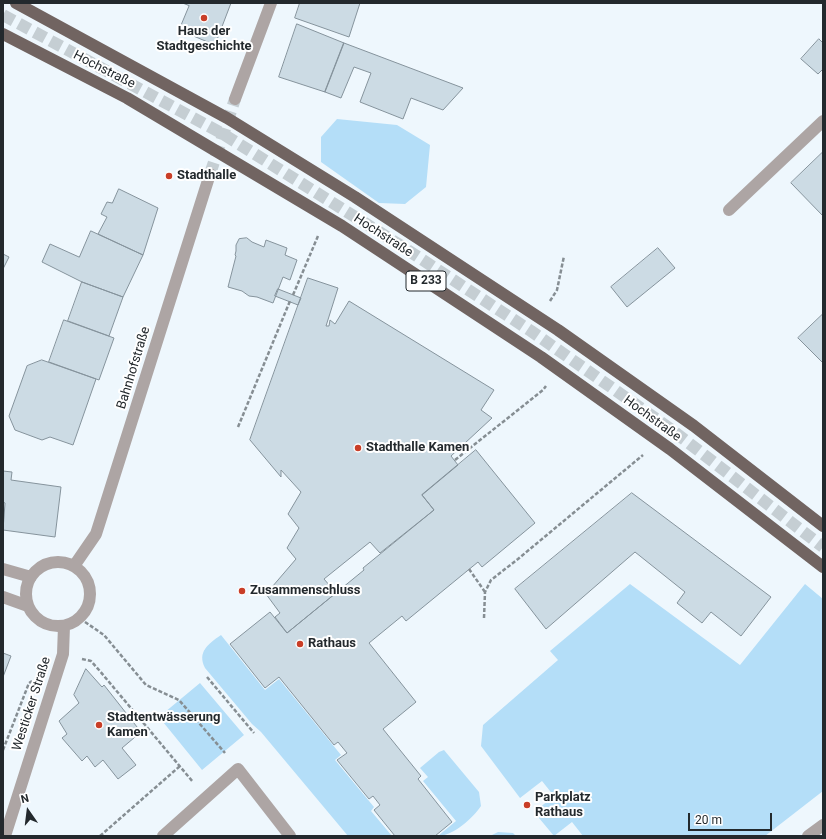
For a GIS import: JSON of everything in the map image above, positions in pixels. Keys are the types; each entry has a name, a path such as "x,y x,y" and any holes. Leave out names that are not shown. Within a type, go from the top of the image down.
{"main road":[{"name":"Hochstraße","path":"16,3 227,118 361,202 558,330 694,426 823,526"},
{"name":"Hochstraße","path":"3,34 127,98 342,226 541,357 670,449 823,567"}],"street":[{"path":"235,99 271,3"},
{"path":"729,210 823,121"},
{"name":"Bahnhofstraße","path":"74,566 96,534 210,174"},
{"path":"65,562 74,566 82,572 88,581 90,601 86,611 79,619 64,626 51,626 38,620 32,614 28,606 26,596 26,591 31,577 37,569 46,564 65,562"},
{"path":"3,569 31,577"},
{"path":"3,597 28,606"},
{"name":"Westicker Straße","path":"5,836 63,654 64,626"},
{"path":"163,836 238,769 290,836"},
{"path":"808,836 823,824"}],"path":[{"path":"293,295 320,233"},
{"path":"550,302 557,290 564,256"},
{"path":"238,427 290,301"},
{"path":"455,460 543,390 547,384"},
{"path":"484,618 485,592 491,580 518,560 648,450"},
{"path":"469,569 485,592"},
{"path":"79,619 104,635 146,685 179,700 227,756"},
{"path":"82,659 92,662 194,784"},
{"path":"207,677 254,733"},
{"path":"3,750 29,683"},
{"path":"100,836 180,766"}],"shaded area":[{"path":"337,119 397,125 430,145 426,187 405,204 379,203 321,162 321,137"},
{"path":"630,584 740,665 805,584 823,599 823,791 765,836 583,836 572,822 554,836 534,812 554,796 542,781 520,798 481,746 483,725 558,660 550,651"},
{"path":"221,635 265,690 279,679 341,755 335,760 374,807 371,811 392,836 348,836 261,732 252,724 205,668 202,657 203,653 208,645"},
{"path":"200,683 244,735 202,770 159,717"},
{"path":"444,750 479,792 481,806 462,826 450,833 438,836 456,821 423,781 428,777 420,768 439,752"},
{"path":"498,832 513,833 516,836 490,836"}],"building":[{"name":"Haus der Stadtgeschichte","path":"183,3 231,3 215,45 179,30 189,6"},
{"path":"300,3 360,3 349,37 295,18"},
{"path":"297,24 344,43 325,92 279,77"},
{"path":"819,39 823,43 823,69 818,74 801,59"},
{"path":"344,43 463,88 443,110 411,98 403,119 360,102 371,73 354,67 341,98 325,92"},
{"path":"823,152 823,216 791,183"},
{"path":"119,189 158,208 143,255 98,234 107,217 101,214 107,202 112,203"},
{"path":"91,231 143,255 123,297 82,282 42,262 50,244 79,257"},
{"path":"247,238 264,247 266,240 287,248 285,255 297,260 290,280 283,277 273,303 257,297 249,296 242,291 228,287 236,256 236,245 239,239"},
{"path":"658,248 675,268 627,307 611,287"},
{"path":"3,254 9,257 3,269"},
{"name":"Stadthalle Kamen","path":"308,278 338,288 326,326 329,326 330,320 335,324 349,301 494,390 481,410 492,418 451,456 458,465 422,495 434,510 380,553 370,542 324,579 336,593 287,633 275,617 280,613 266,594 296,559 287,548 299,528 288,514 301,492 281,470 281,477 250,440"},
{"path":"82,282 123,297 109,336 68,321"},
{"path":"278,289 301,298 298,305 275,296"},
{"path":"823,314 823,363 798,338"},
{"path":"64,320 114,338 99,380 49,362"},
{"path":"42,360 96,379 73,445 50,437 42,440 15,430 9,416 27,366"},
{"name":"Rathaus","path":"476,450 535,523 482,567 478,562 406,621 402,616 369,643 416,702 383,729 421,776 418,779 452,822 435,836 395,836 374,810 380,805 373,796 369,799 337,760 347,753 338,742 334,745 279,677 265,688 230,644 270,612 287,633 434,510 422,495"},
{"path":"3,471 12,472 11,480 61,487 55,537 3,530 5,503 3,502"},
{"path":"632,493 771,597 741,636 711,612 702,623 677,603 685,592 635,552 546,629 515,589"},
{"path":"3,653 11,656 3,677"},
{"name":"Stadtentwässerung Kamen","path":"86,669 102,687 104,685 141,732 122,748 136,765 118,779 103,760 95,767 87,756 82,761 62,738 67,734 59,721 79,703 74,695"}],"tunnel":[{"path":"3,15 223,134 403,247 531,331 672,430 823,547"},
{"path":"210,174 235,99"}],"place":[{"name":"Haus der Stadtgeschichte","path":"204,18"},
{"name":"Stadthalle","path":"169,176"},
{"name":"Stadthalle Kamen","path":"358,448"},
{"name":"Zusammenschluss","path":"242,591"},
{"name":"Rathaus","path":"300,644"},
{"name":"Stadtentwässerung Kamen","path":"99,725"},
{"name":"Parkplatz Rathaus","path":"527,805"}]}
